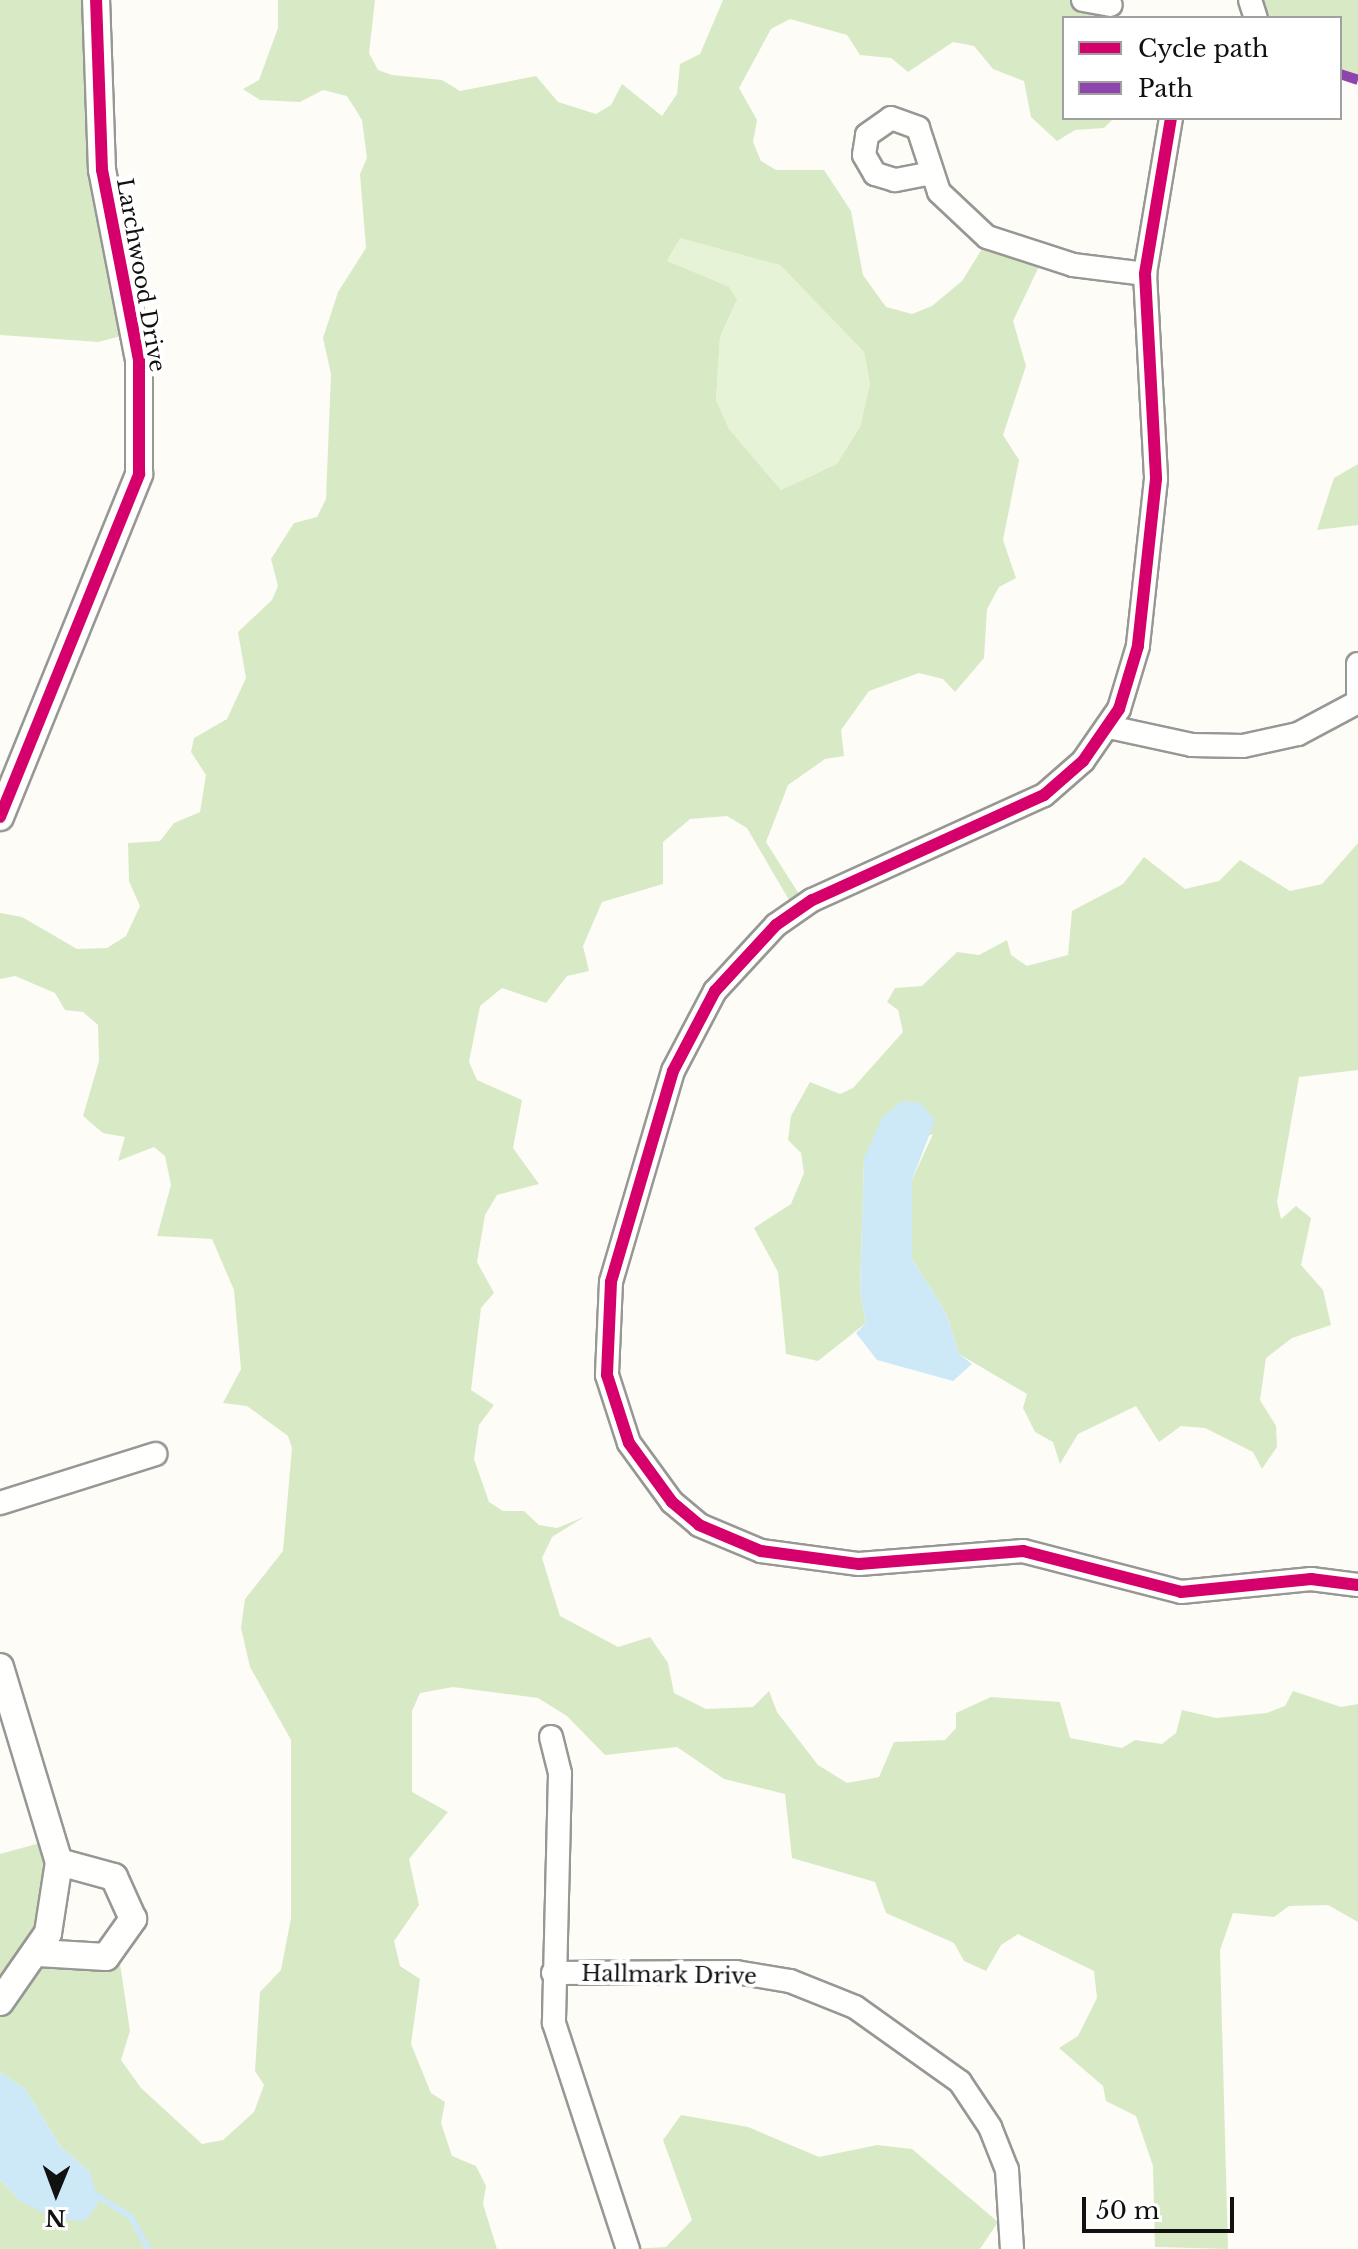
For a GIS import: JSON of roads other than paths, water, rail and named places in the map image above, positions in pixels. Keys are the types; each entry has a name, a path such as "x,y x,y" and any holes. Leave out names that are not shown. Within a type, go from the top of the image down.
{"street":[{"name":"Larchwood Drive","path":"0,817 139,474 139,360 102,170 96,0"},
{"path":"1083,0 1111,8"},
{"path":"1171,120 1145,274 1156,479 1138,646 1109,727 1065,779 1016,812 854,876 812,900 776,925 715,991 673,1071 611,1282 604,1339 616,1413 672,1502 699,1525 761,1551 859,1564 1023,1551 1181,1592 1311,1579 1358,1585"},
{"path":"932,173 948,205 987,237 1073,265 1145,274"},
{"path":"1358,664 1358,693"},
{"path":"1109,727 1192,745 1243,746 1298,734 1358,702"},
{"path":"0,1503 155,1454"},
{"path":"0,1667 59,1862 38,1953 0,2002"},
{"path":"551,1737 560,1774 554,2023 628,2249"},
{"path":"38,1953 106,1957 133,1919 114,1877 59,1862"},
{"name":"Hallmark Drive","path":"553,1973 736,1972 790,1981 855,2007 960,2082 990,2127 1007,2170 1012,2249"}],"water":[{"path":"902,1101 921,1103 935,1120 912,1180 912,1259 946,1313 959,1354 972,1364 953,1381 877,1360 856,1333 866,1323 860,1292 864,1159 882,1118"},
{"path":"0,2072 25,2089 61,2147 90,2172 99,2202 85,2221 56,2219 20,2201 0,2179"}],"waterway":[{"path":"90,2191 131,2217 149,2249"}]}
